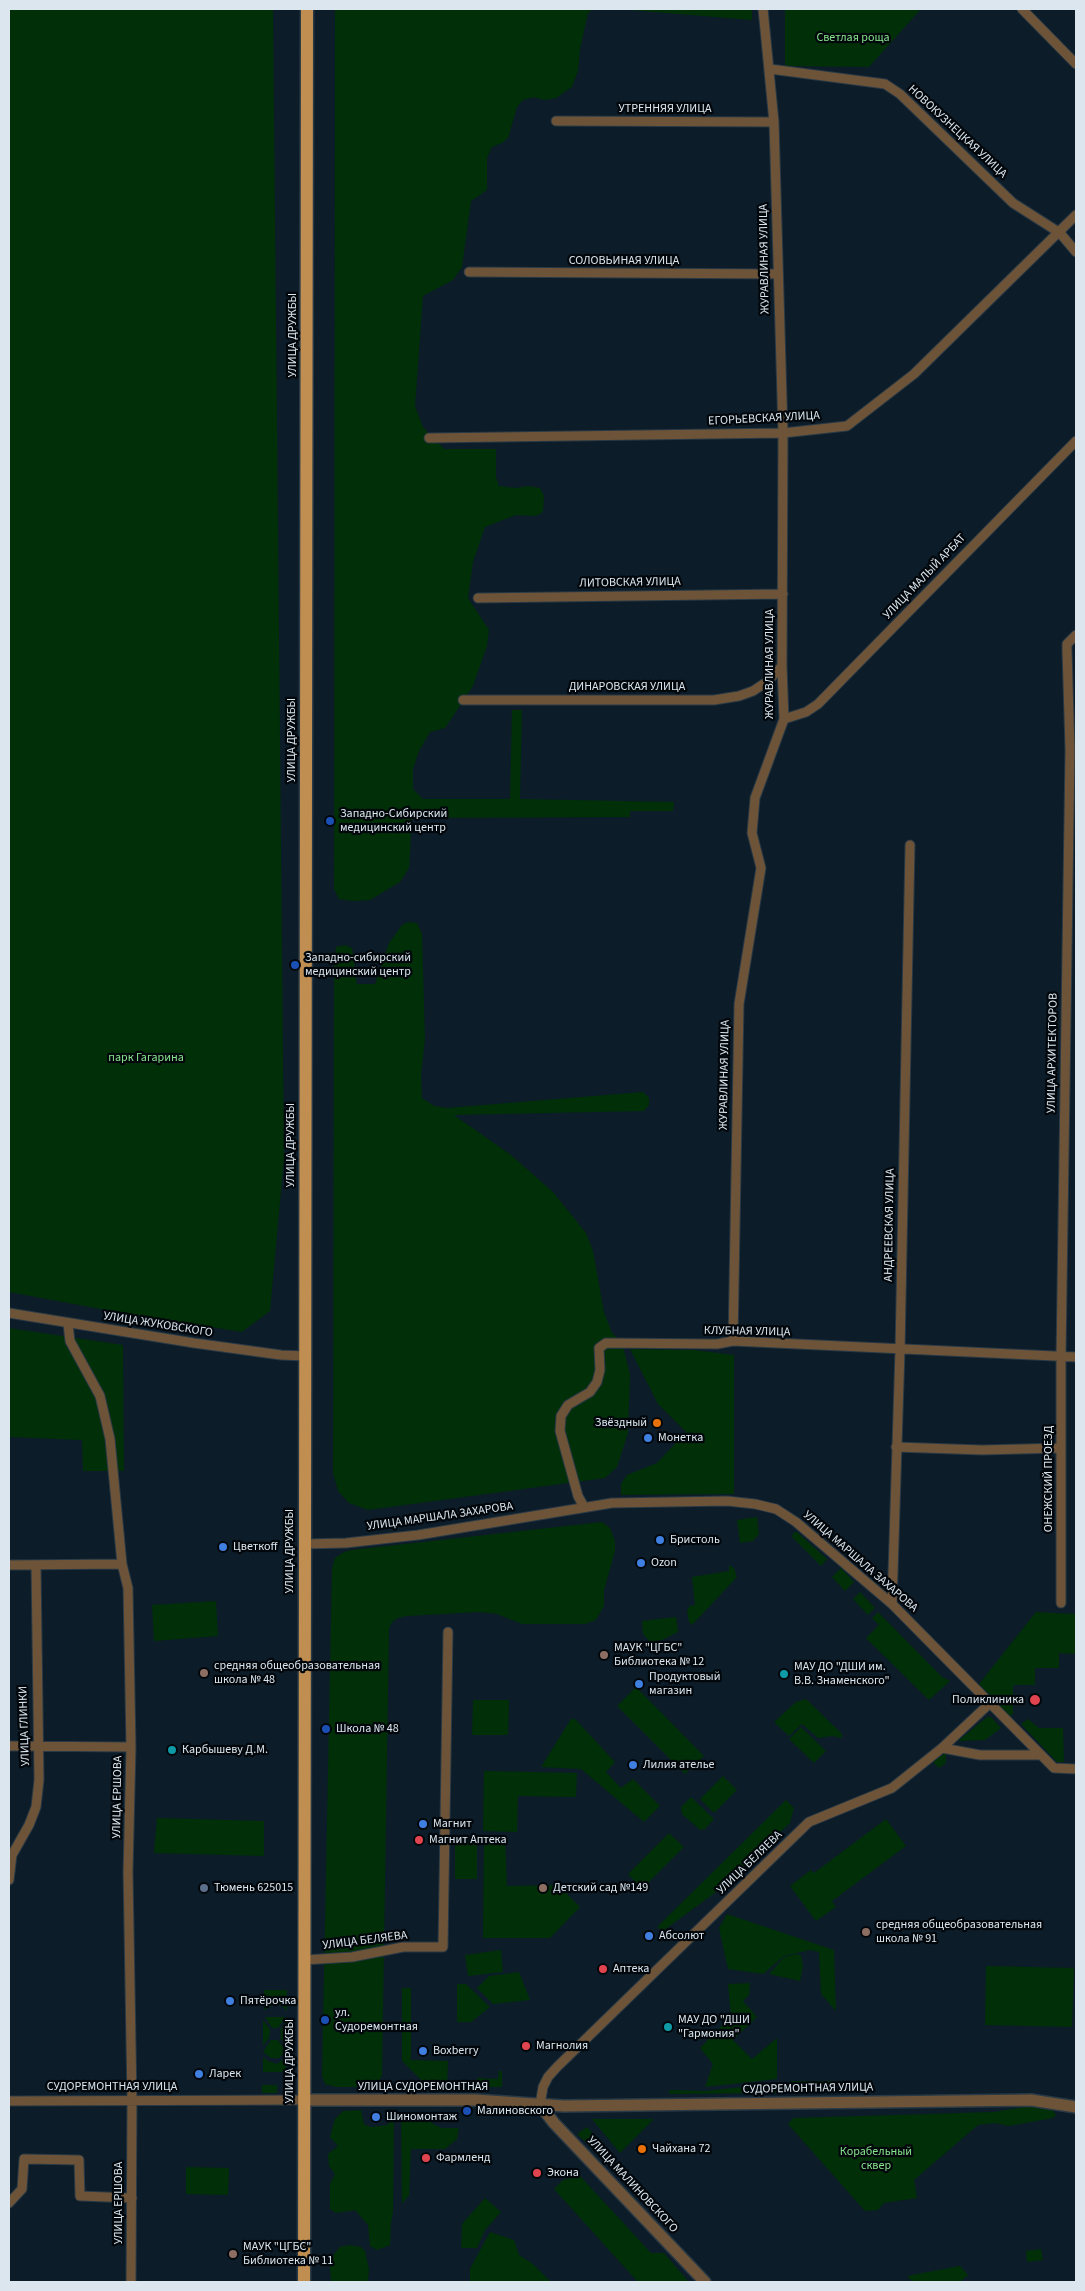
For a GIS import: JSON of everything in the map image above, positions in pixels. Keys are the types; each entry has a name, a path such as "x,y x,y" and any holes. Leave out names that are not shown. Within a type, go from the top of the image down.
{"main road":[{"name":"УЛИЦА ДРУЖБЫ","path":"304,2282 307,9"}],"street":[{"name":"ЖУРАВЛИНАЯ УЛИЦА","path":"733,1341 739,1004 761,868 752,833 754,798 784,718 782,666 782,433 774,122 770,69 764,27 764,9"},
{"path":"1022,9 1076,64"},
{"name":"НОВОКУЗНЕЦКАЯ УЛИЦА","path":"770,69 885,84 900,94 1013,203 1060,233 1076,252"},
{"name":"УТРЕННЯЯ УЛИЦА","path":"556,121 774,122"},
{"name":"ЕГОРЬЕВСКАЯ УЛИЦА","path":"429,438 782,433 847,426 856,421 914,374 1060,233 1076,215"},
{"name":"СОЛОВЬИНАЯ УЛИЦА","path":"469,272 778,274"},
{"name":"УЛИЦА МАЛЫЙ АРБАТ","path":"784,718 806,712 818,704 1076,441"},
{"name":"ЛИТОВСКАЯ УЛИЦА","path":"478,598 783,594"},
{"name":"УЛИЦА АРХИТЕКТОРОВ","path":"1061,1356 1073,750 1067,644 1076,634"},
{"name":"ДИНАРОВСКАЯ УЛИЦА","path":"463,700 714,700 739,696 753,691 768,681 782,666"},
{"name":"АНДРЕЕВСКАЯ УЛИЦА","path":"892,1604 900,1350 910,845"},
{"name":"УЛИЦА ЖУКОВСКОГО","path":"9,1313 68,1324 281,1356 304,1356"},
{"name":"УЛИЦА ЕРШОВА","path":"68,1324 70,1341 100,1396 110,1439 122,1564 128,1588 131,1746 128,1872 132,2101 131,2282"},
{"name":"КЛУБНАЯ УЛИЦА","path":"584,1508 578,1496 560,1431 561,1416 568,1405 590,1392 597,1382 600,1370 599,1348 606,1343 717,1344 733,1341 1076,1357"},
{"name":"ОНЕЖСКИЙ ПРОЕЗД","path":"1061,1356 1061,1602"},
{"path":"896,1447 982,1450 1061,1448"},
{"name":"УЛИЦА МАРШАЛА ЗАХАРОВА","path":"304,1544 346,1543 418,1534 612,1503 727,1501 755,1504 776,1509 796,1522 892,1604 1054,1768 1076,1769"},
{"path":"9,1565 122,1564"},
{"name":"УЛИЦА ГЛИНКИ","path":"9,1880 12,1855 29,1826 36,1807 39,1746 36,1684 36,1565"},
{"name":"УЛИЦА БЕЛЯЕВА","path":"304,1960 352,1957 403,1948 443,1947 448,1632"},
{"name":"УЛИЦА БЕЛЯЕВА","path":"540,2105 543,2087 548,2077 557,2067 809,1822 892,1788 942,1748 989,1704"},
{"path":"9,1746 131,1746"},
{"path":"942,1748 980,1755 1040,1755"},
{"name":"СУДОРЕМОНТНАЯ УЛИЦА","path":"9,2101 304,2100"},
{"name":"УЛИЦА СУДОРЕМОНТНАЯ","path":"304,2100 475,2100 540,2105"},
{"name":"СУДОРЕМОНТНАЯ УЛИЦА","path":"540,2105 1031,2100 1076,2107"},
{"name":"УЛИЦА МАЛИНОВСКОГО","path":"540,2105 554,2123 705,2282"},
{"path":"9,2203 22,2189 24,2159 79,2160 80,2196 132,2198"}],"green space":[{"name":"парк Гагарина","path":"9,9 273,9 284,1158 270,1311 242,1332 9,1292"},
{"path":"335,9 594,9 588,13 580,49 578,71 572,87 556,98 544,100 534,97 523,100 517,107 508,138 492,147 487,158 487,190 471,201 462,267 453,280 423,296 415,406 423,427 444,449 496,449 496,477 499,486 540,488 544,496 543,512 536,516 516,515 485,527 473,562 468,598 489,630 487,646 473,686 445,728 430,732 419,751 413,769 413,789 423,799 510,799 512,710 522,710 520,799 674,802 673,811 630,811 630,817 412,818 409,868 400,882 370,900 353,901 339,899 334,889"},
{"path":"617,9 752,9 752,20"},
{"name":"Светлая роща","path":"785,9 921,9 869,67 785,66"},
{"path":"408,922 417,923 422,934 425,1039 421,1075 422,1098 434,1106 447,1108 643,1092 649,1098 649,1105 644,1111 454,1115 511,1155 553,1192 586,1233 593,1251 604,1312 612,1333 622,1342 630,1375 628,1433 617,1467 605,1478 368,1510 349,1503 338,1491 333,1473 334,965 336,947 345,945 352,948 357,984 375,984 389,943 402,925"},
{"path":"9,1328 123,1345 124,1471 83,1471 82,1440 9,1437"},
{"path":"630,1349 693,1350 734,1355 734,1494 621,1495 621,1484 627,1475 657,1463 686,1432 658,1404"},
{"path":"757,1517 759,1534 753,1541 740,1543 737,1520"},
{"path":"602,1522 610,1528 615,1541 615,1551 604,1590 604,1606 596,1620 585,1624 522,1624 497,1614 479,1612 407,1616 392,1622 389,1629 382,2076 378,2082 368,2087 336,2087 325,2084 322,2076 332,1568 335,1558 351,1550"},
{"path":"797,1532 827,1559 821,1566 792,1537 793,1533"},
{"path":"729,1565 734,1568 737,1577 692,1625 689,1622 687,1610 690,1606 695,1605 692,1577 729,1571"},
{"path":"841,1568 854,1582 845,1591 832,1577"},
{"path":"860,1592 875,1608 868,1615 853,1599"},
{"path":"216,1601 218,1636 154,1641 152,1605"},
{"path":"878,1612 941,1676 950,1681 929,1700 866,1638 879,1625 872,1618"},
{"path":"1036,1612 1076,1614 1076,1654 1059,1653 1059,1668 1035,1668 1035,1685 1013,1685 1013,1714 1010,1716 979,1684"},
{"path":"676,1617 678,1632 662,1640 650,1642 643,1634 642,1621"},
{"path":"636,1687 704,1756 685,1774 617,1706"},
{"path":"806,1699 842,1734 842,1738 832,1736 818,1738 802,1724 789,1736 774,1722 796,1702"},
{"path":"473,1700 509,1700 508,1735 472,1735"},
{"path":"987,1717 991,1717 1001,1728 985,1740 958,1741"},
{"path":"571,1719 575,1719 615,1762 606,1772 621,1788 633,1779 660,1806 644,1822 581,1769 541,1767"},
{"path":"1028,1719 1039,1728 1063,1728 1064,1762 1057,1762 1021,1724"},
{"path":"801,1727 826,1751 814,1763 789,1739"},
{"path":"946,1752 946,1763 939,1768 933,1762"},
{"path":"484,1771 577,1773 576,1797 518,1796 517,1832 483,1831"},
{"path":"723,1776 737,1790 714,1813 700,1799"},
{"path":"691,1797 714,1819 705,1829 700,1830 682,1814 681,1807"},
{"path":"786,1800 794,1808 790,1823 720,1889 663,1931 657,1927"},
{"path":"157,1818 264,1821 264,1856 154,1853"},
{"path":"886,1819 906,1846 832,1901 836,1907 816,1921 790,1886 811,1870 814,1873"},
{"path":"669,1833 684,1847 642,1889 628,1874"},
{"path":"484,1839 505,1839 507,1886 558,1885 580,1907 550,1938 483,1938"},
{"path":"455,1841 477,1841 477,1879 455,1879"},
{"path":"727,1914 834,1950 836,2011 821,1994 819,1952 810,1950 784,1956 763,1974 728,1969 719,1928"},
{"path":"501,1950 503,1972 468,1976 465,1955"},
{"path":"796,1954 801,1955 803,1966 800,1981 769,1974 784,1957"},
{"path":"986,1966 1074,1968 1072,2027 985,2025"},
{"path":"519,1972 530,2000 493,2004 477,1988 489,1976"},
{"path":"750,1983 749,1995 743,2001 757,2017 733,2040 752,2059 777,2038 777,2079 705,2087 713,2064 700,2048 731,2016 728,1984"},
{"path":"457,1984 466,1984 490,2007 471,2022 457,2022"},
{"path":"402,1988 411,1988 411,2060 448,2061 447,2087 427,2086 402,2061"},
{"path":"264,1990 287,1990 287,2011 281,2005 276,2004 264,2010"},
{"path":"265,2017 286,2017 278,2028 272,2028"},
{"path":"263,2020 270,2029 269,2038 263,2046"},
{"path":"287,2020 287,2046 280,2038 280,2030"},
{"path":"271,2040 278,2040 286,2051 279,2058 271,2058 263,2052"},
{"path":"287,2056 286,2072 263,2072 263,2057 277,2064"},
{"path":"499,2071 502,2071 502,2087 477,2087 477,2078 498,2079"},
{"path":"790,2081 863,2081 862,2085 797,2086 792,2092 788,2091"},
{"path":"777,2083 778,2090 776,2093 671,2094 668,2092 670,2090 706,2091"},
{"path":"262,2085 277,2085 277,2093 262,2093"},
{"name":"Корабельный сквер","path":"1030,2106 1053,2110 1056,2115 1053,2118 1009,2126 995,2123 978,2125 914,2180 917,2198 884,2203 878,2210 865,2211 788,2124 793,2118 994,2112"},
{"path":"361,2110 364,2124 371,2127 387,2125 394,2118 393,2212 390,2245 377,2250 370,2246 368,2225 355,2210 336,2213 330,2209 330,2184 335,2174 329,2166 328,2154 338,2146 330,2137 335,2119 343,2111"},
{"path":"592,2119 654,2119 620,2153"},
{"path":"401,2120 430,2122 441,2128 459,2128 457,2139 445,2149 411,2149 409,2195 402,2204"},
{"path":"587,2127 612,2155 605,2160 577,2134"},
{"path":"186,2167 229,2168 228,2195 186,2194"},
{"path":"580,2176 651,2253 664,2253 689,2282 638,2282 554,2189 563,2180"},
{"path":"485,2198 501,2212 485,2230 477,2248 461,2248 462,2224"},
{"path":"490,2232 514,2240 519,2255 533,2264 551,2282 470,2282 470,2269"},
{"path":"350,2245 361,2247 365,2251 369,2269 368,2282 331,2282 330,2267 334,2254 340,2247"},
{"path":"1041,2249 1043,2260 1027,2262 1026,2251"},
{"path":"960,2266 968,2275 960,2282 913,2282 907,2276"}],"place":[{"name":"Западно-Сибирский медицинский центр","path":"330,821"},
{"name":"Западно-сибирский медицинский центр","path":"295,965"},
{"name":"Звёздный","path":"657,1423"},
{"name":"Монетка","path":"648,1438"},
{"name":"Бристоль","path":"660,1540"},
{"name":"Цветкоff","path":"223,1547"},
{"name":"Ozon","path":"641,1563"},
{"name":"МАУК \"ЦГБС\" Библиотека № 12","path":"604,1655"},
{"name":"средняя общеобразовательная школа № 48","path":"204,1673"},
{"name":"МАУ ДО \"ДШИ им. В.В. Знаменского\"","path":"784,1674"},
{"name":"Продуктовый магазин","path":"639,1684"},
{"name":"Поликлиника","path":"1035,1700"},
{"name":"Школа № 48","path":"326,1729"},
{"name":"Карбышеву Д.М.","path":"172,1750"},
{"name":"Лилия ателье","path":"633,1765"},
{"name":"Магнит","path":"423,1824"},
{"name":"Магнит Аптека","path":"419,1840"},
{"name":"Тюмень 625015","path":"204,1888"},
{"name":"Детский сад №149","path":"543,1888"},
{"name":"средняя общеобразовательная школа № 91","path":"866,1932"},
{"name":"Абсолют","path":"649,1936"},
{"name":"Аптека","path":"603,1969"},
{"name":"Пятёрочка","path":"230,2001"},
{"name":"ул. Судоремонтная","path":"325,2020"},
{"name":"МАУ ДО \"ДШИ \"Гармония\"","path":"668,2027"},
{"name":"Магнолия","path":"526,2046"},
{"name":"Boxberry","path":"423,2051"},
{"name":"Ларек","path":"199,2074"},
{"name":"Малиновского","path":"467,2111"},
{"name":"Шиномонтаж","path":"376,2117"},
{"name":"Чайхана 72","path":"642,2149"},
{"name":"Фармленд","path":"426,2158"},
{"name":"Экона","path":"537,2173"},
{"name":"МАУК \"ЦГБС\" Библиотека № 11","path":"233,2254"}]}
